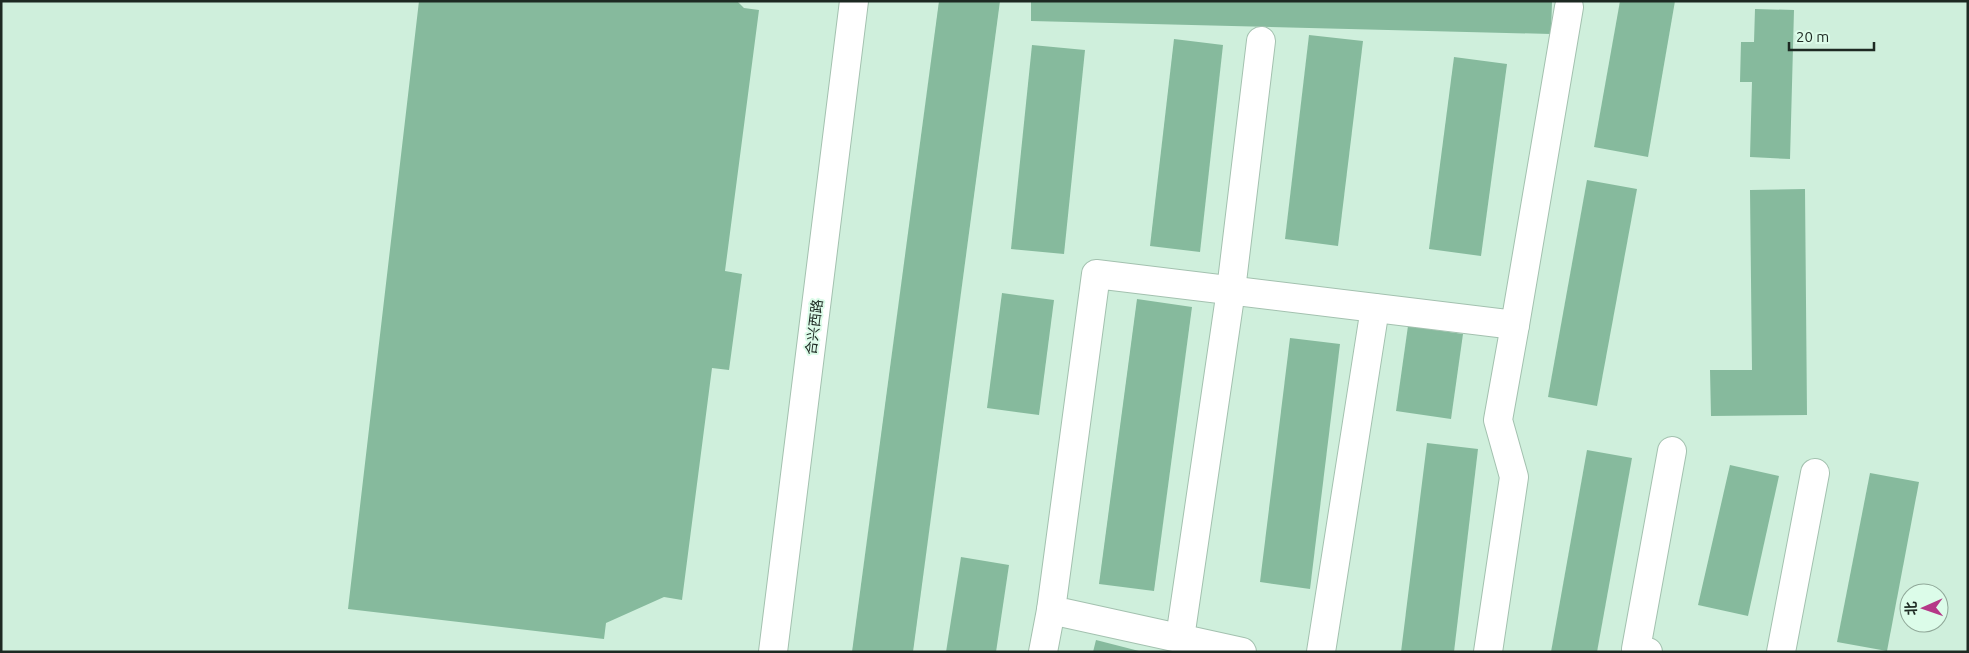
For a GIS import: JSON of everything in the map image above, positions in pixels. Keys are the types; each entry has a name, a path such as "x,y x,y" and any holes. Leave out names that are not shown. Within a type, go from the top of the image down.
{"street":[{"name":"合兴西路","path":"773,652 854,1"},
{"path":"1488,652 1514,477 1498,420 1569,7"},
{"path":"1180,638 1231,290 1261,41"},
{"path":"1043,652 1052,610 1096,274 1515,325"},
{"path":"1321,652 1375,308"},
{"path":"1640,651 1672,451"},
{"path":"1781,652 1815,473"},
{"path":"1052,610 1242,652"}],"building":[{"path":"419,1 737,1 744,8 759,10 725,271 742,274 729,370 712,368 682,600 664,597 606,623 604,639 348,609"},
{"path":"939,1 1000,1 913,652 852,652"},
{"path":"1031,1 1552,1 1551,34 1031,21"},
{"path":"1620,1 1675,1 1648,157 1594,147"},
{"path":"1755,9 1794,10 1790,159 1750,157 1752,82 1740,82 1741,42 1754,42"},
{"path":"1309,35 1363,41 1338,246 1285,239"},
{"path":"1174,39 1223,45 1200,252 1150,246"},
{"path":"1032,45 1085,50 1064,254 1011,249"},
{"path":"1454,57 1507,64 1481,256 1429,249"},
{"path":"1587,180 1637,189 1597,406 1548,397"},
{"path":"1805,189 1807,415 1711,416 1710,370 1752,370 1750,190"},
{"path":"1002,293 1054,300 1039,415 987,408"},
{"path":"1137,299 1192,307 1154,591 1099,584"},
{"path":"1408,326 1463,334 1451,419 1396,411"},
{"path":"1290,338 1340,344 1310,589 1260,582"},
{"path":"1427,443 1478,449 1454,652 1401,652"},
{"path":"1587,450 1632,458 1597,652 1551,652"},
{"path":"1730,465 1779,476 1748,616 1698,605"},
{"path":"1870,473 1919,482 1887,651 1837,642"},
{"path":"961,557 1009,565 996,652 946,652"},
{"path":"1096,640 1139,651 1093,652"}]}
